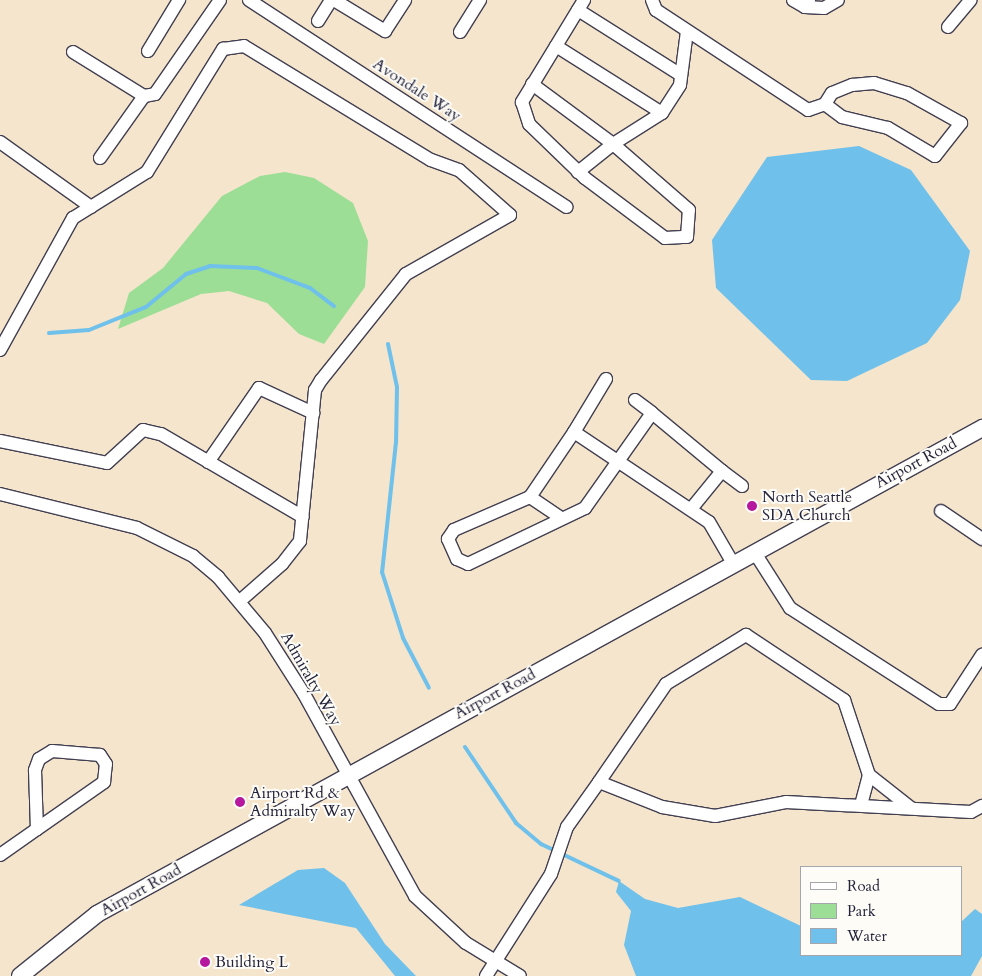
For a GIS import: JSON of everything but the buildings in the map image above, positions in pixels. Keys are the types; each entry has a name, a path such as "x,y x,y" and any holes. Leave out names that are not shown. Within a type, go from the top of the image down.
{"main road":[{"name":"Airport Road","path":"20,976 97,914 346,774 982,428"}],"street":[{"path":"148,51 179,0"},
{"path":"100,158 144,96 162,90 220,0"},
{"name":"Avondale Way","path":"250,0 566,207"},
{"path":"318,21 332,0 354,5 385,31 405,0"},
{"path":"460,32 480,0"},
{"path":"652,0 656,10 808,110 825,104 832,93 874,83 907,93 961,123 935,156 888,128 842,117 825,104"},
{"path":"793,0 824,8 838,0"},
{"path":"948,28 971,0"},
{"path":"532,84 613,144 689,210 687,237 666,238 578,172 524,117 522,102 532,84 581,5 681,74"},
{"path":"578,172 613,144 662,113 676,95 687,31"},
{"path":"0,350 73,218 147,172 223,49 244,46 431,160 458,170 510,216 406,274 321,380 312,413 300,541 241,600"},
{"path":"556,46 662,113"},
{"path":"73,52 144,96"},
{"path":"0,142 91,207"},
{"path":"606,378 574,432 530,497 454,530 448,540 457,558 468,564 560,517 585,508 652,413"},
{"path":"208,462 258,388 312,413"},
{"path":"635,400 742,486"},
{"path":"0,441 107,463 143,430 161,434 303,517"},
{"path":"574,432 708,522 734,564"},
{"path":"691,509 722,471"},
{"name":"Admiralty Way","path":"0,494 98,515 160,538 193,556 241,600 304,694 346,774 415,896 496,963 520,976"},
{"path":"530,497 560,517"},
{"path":"942,511 982,539"},
{"path":"755,553 790,608 939,704 950,704 982,655"},
{"path":"486,976 551,874 568,827 666,684 746,635 844,700 869,775 861,806"},
{"path":"0,855 104,782 106,764 100,755 81,750 52,751 39,759 35,770 37,829"},
{"path":"869,775 911,808"},
{"path":"599,782 662,807 715,816 786,802 971,812 982,806"}],"green space":[{"path":"285,172 314,178 353,203 368,241 365,287 324,344 299,334 267,303 229,291 201,294 118,329 129,293 163,268 222,196 260,176"}],"water":[{"path":"859,146 911,170 970,251 960,300 927,343 847,381 811,380 716,288 712,240 767,157"},
{"path":"324,868 345,883 385,944 416,976 395,976 356,928 239,905 298,870"},
{"path":"619,881 645,899 678,908 740,897 800,926 800,956 962,956 962,921 975,909 982,914 982,956 971,976 636,976 624,945 631,911 616,892"}],"waterway":[{"path":"49,333 89,330 146,307 186,274 210,266 257,268 310,288 334,306"},
{"path":"388,344 397,387 396,442 382,572 403,638 429,688"},
{"path":"465,747 516,823 541,844 619,881"}],"place":[{"name":"North Seattle SDA Church","path":"752,506"},
{"name":"Airport Rd & Admiralty Way","path":"240,802"},
{"name":"Building L","path":"205,962"}]}
